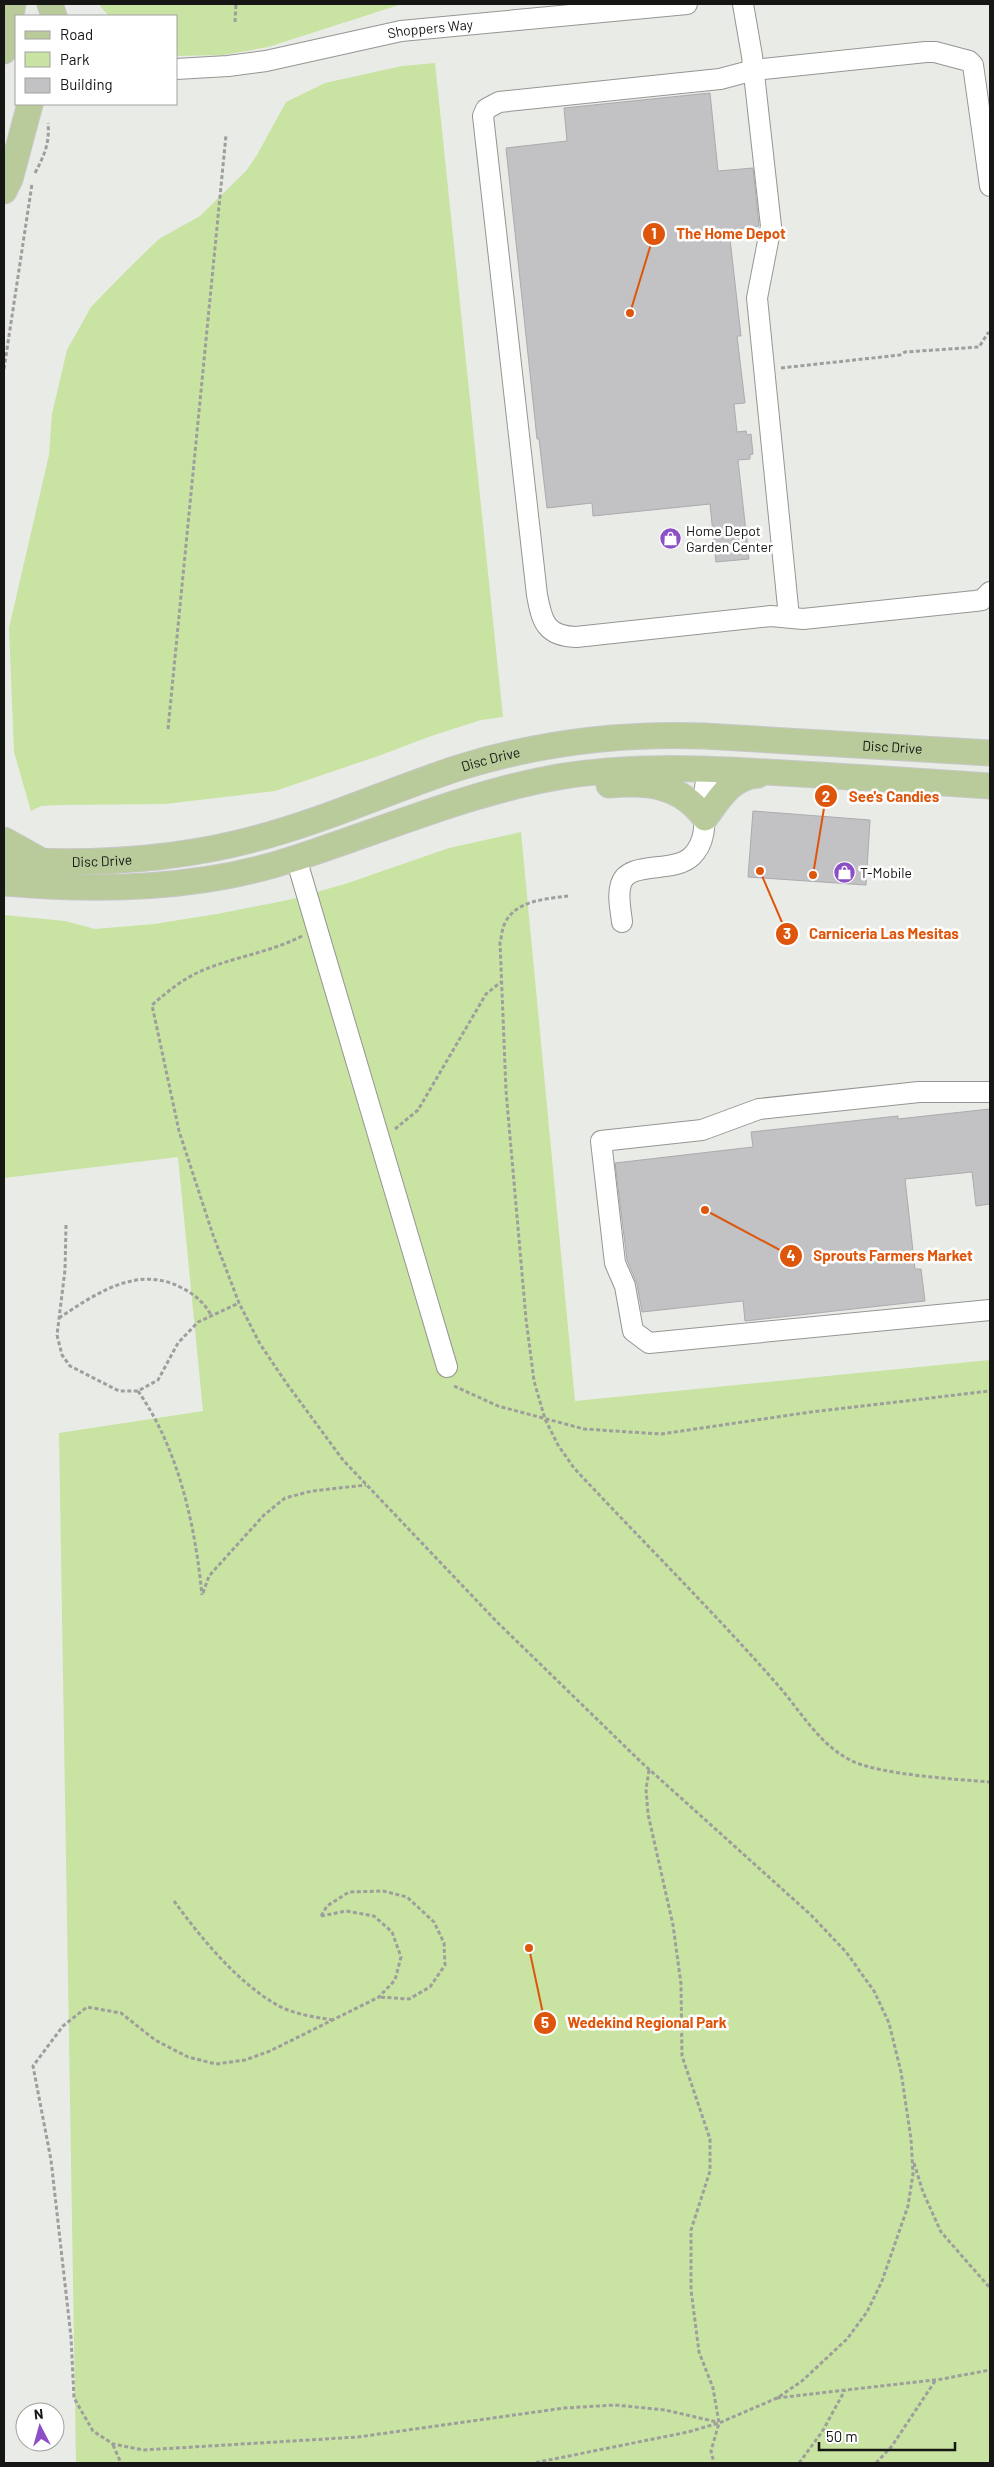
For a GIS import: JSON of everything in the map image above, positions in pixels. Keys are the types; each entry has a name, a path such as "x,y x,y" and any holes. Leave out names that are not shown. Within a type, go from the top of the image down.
{"main road":[{"path":"4,51 13,4"},
{"path":"4,191 39,111"},
{"name":"Disc Drive","path":"4,860 42,862 133,860 221,847 295,826 495,758 547,746 591,740 668,734 990,753"},
{"path":"711,769 718,761 734,755 818,760 899,748"},
{"path":"296,858 312,837 321,832 440,789 495,758"},
{"name":"Disc Drive","path":"10,885 96,887 168,885 255,870 296,858 471,798 513,786 600,771 650,768 711,769 990,786"},
{"path":"471,798 533,790 614,784 664,786 689,800 704,818 731,784 739,779 780,773"},
{"path":"920,781 990,800"},
{"path":"4,840 42,862"}],"street":[{"name":"Shoppers Way","path":"178,69 228,66 266,61 401,31 687,4"},
{"path":"743,4 754,70 771,226 757,298 789,617"},
{"path":"990,186 975,73 969,61 935,52 754,70 720,79 499,102 486,109 484,116 537,595 542,621 557,634 576,637 770,616 803,619 975,602 982,600 990,592"},
{"path":"622,922 619,892 621,883 626,876 638,870 676,865 691,857 701,842 704,818 704,783 711,769"},
{"path":"296,858 450,1376"},
{"path":"990,1092 919,1092 759,1109 702,1130 601,1141 615,1263 625,1286 633,1331 649,1344 990,1310"}],"path":[{"path":"235,22 236,4"},
{"path":"4,369 34,175 44,156 50,137 39,111"},
{"path":"168,729 226,135"},
{"path":"778,368 900,355 914,351 979,347 988,333 990,333"},
{"path":"568,896 534,901 518,908 505,922 500,942 506,1091 526,1319 534,1381 545,1419 558,1445 574,1468 777,1684 814,1730 836,1751 854,1762 892,1772 990,1782"},
{"path":"317,927 292,941 269,950 206,969 174,986 152,1005 178,1132 203,1206 240,1303 260,1344 343,1460 491,1615 649,1769 811,1915 846,1952 874,1991 889,2023 901,2072 912,2157 908,2206 882,2281 867,2312 847,2339 802,2381 777,2398 719,2423 688,2432 534,2463"},
{"path":"380,1140 418,1110 486,994 501,982"},
{"path":"66,1225 65,1270 57,1335 62,1356 70,1366 119,1391 138,1391 158,1380 178,1343 198,1322 240,1303"},
{"path":"59,1318 96,1294 121,1284 148,1278 167,1280 190,1291 207,1307 211,1315"},
{"path":"450,1376 498,1406 545,1419 584,1429 661,1434 820,1411 990,1390"},
{"path":"138,1391 153,1412 186,1499 199,1565 202,1595 209,1576 264,1515 285,1498 312,1491 366,1485"},
{"path":"649,1769 646,1789 648,1814 673,1925 680,1984 682,2056 710,2139 710,2171 691,2230 691,2290 699,2352 713,2388 719,2423 711,2451 714,2463"},
{"path":"379,1997 409,1999 430,1987 445,1965 444,1944 434,1922 407,1897 383,1890 349,1892 327,1906 321,1916 346,1911 374,1916 392,1932 401,1957 395,1980 379,1997 270,2052 245,2060 216,2064 188,2057 155,2040 121,2013 88,2007 63,2026 33,2066 52,2160 70,2337 74,2398 93,2431 113,2444 143,2450 358,2437 564,2408 615,2405 665,2410 719,2423"},
{"path":"174,1901 198,1934 254,1989 278,2006 306,2016 333,2020"},
{"path":"912,2157 923,2192 941,2232 990,2288"},
{"path":"777,2398 936,2380 990,2370"},
{"path":"876,2463 892,2446 936,2380"},
{"path":"799,2463 822,2432 846,2389"},
{"path":"113,2444 121,2463"}],"green space":[{"path":"101,4 402,4 268,47 223,55 178,56 178,15 108,15 100,6"},
{"path":"435,63 503,717 481,720 431,736 275,791 165,804 41,806 31,811 14,752 9,628 49,455 52,414 67,350 91,307 127,270 159,239 200,216 246,171 286,102 325,83 402,66"},
{"path":"521,832 575,1401 990,1360 990,2463 76,2463 59,1433 203,1411 178,1157 4,1178 4,915 65,921 95,929 154,924 217,914 293,899 348,883 449,848"}],"building":[{"path":"710,93 718,171 753,168 759,226 729,230 741,336 737,336 745,403 734,404 737,432 746,431 747,435 751,434 753,454 750,455 750,459 738,460 749,559 716,562 710,504 593,516 592,503 547,508 539,439 537,439 506,148 567,141 564,108"},
{"path":"753,811 870,820 866,885 748,877"},
{"path":"990,1109 990,1204 976,1206 972,1172 905,1179 915,1269 921,1269 925,1301 745,1321 743,1301 642,1312 637,1284 627,1260 615,1163 753,1147 751,1132 898,1116 898,1119"}],"place":[{"name":"The Home Depot","path":"630,313"},
{"name":"Home Depot Garden Center","path":"670,539"},
{"name":"Carniceria Las Mesitas","path":"760,871"},
{"name":"T-Mobile","path":"844,873"},
{"name":"See's Candies","path":"813,875"},
{"name":"Sprouts Farmers Market","path":"705,1210"},
{"name":"Wedekind Regional Park","path":"529,1948"}]}
